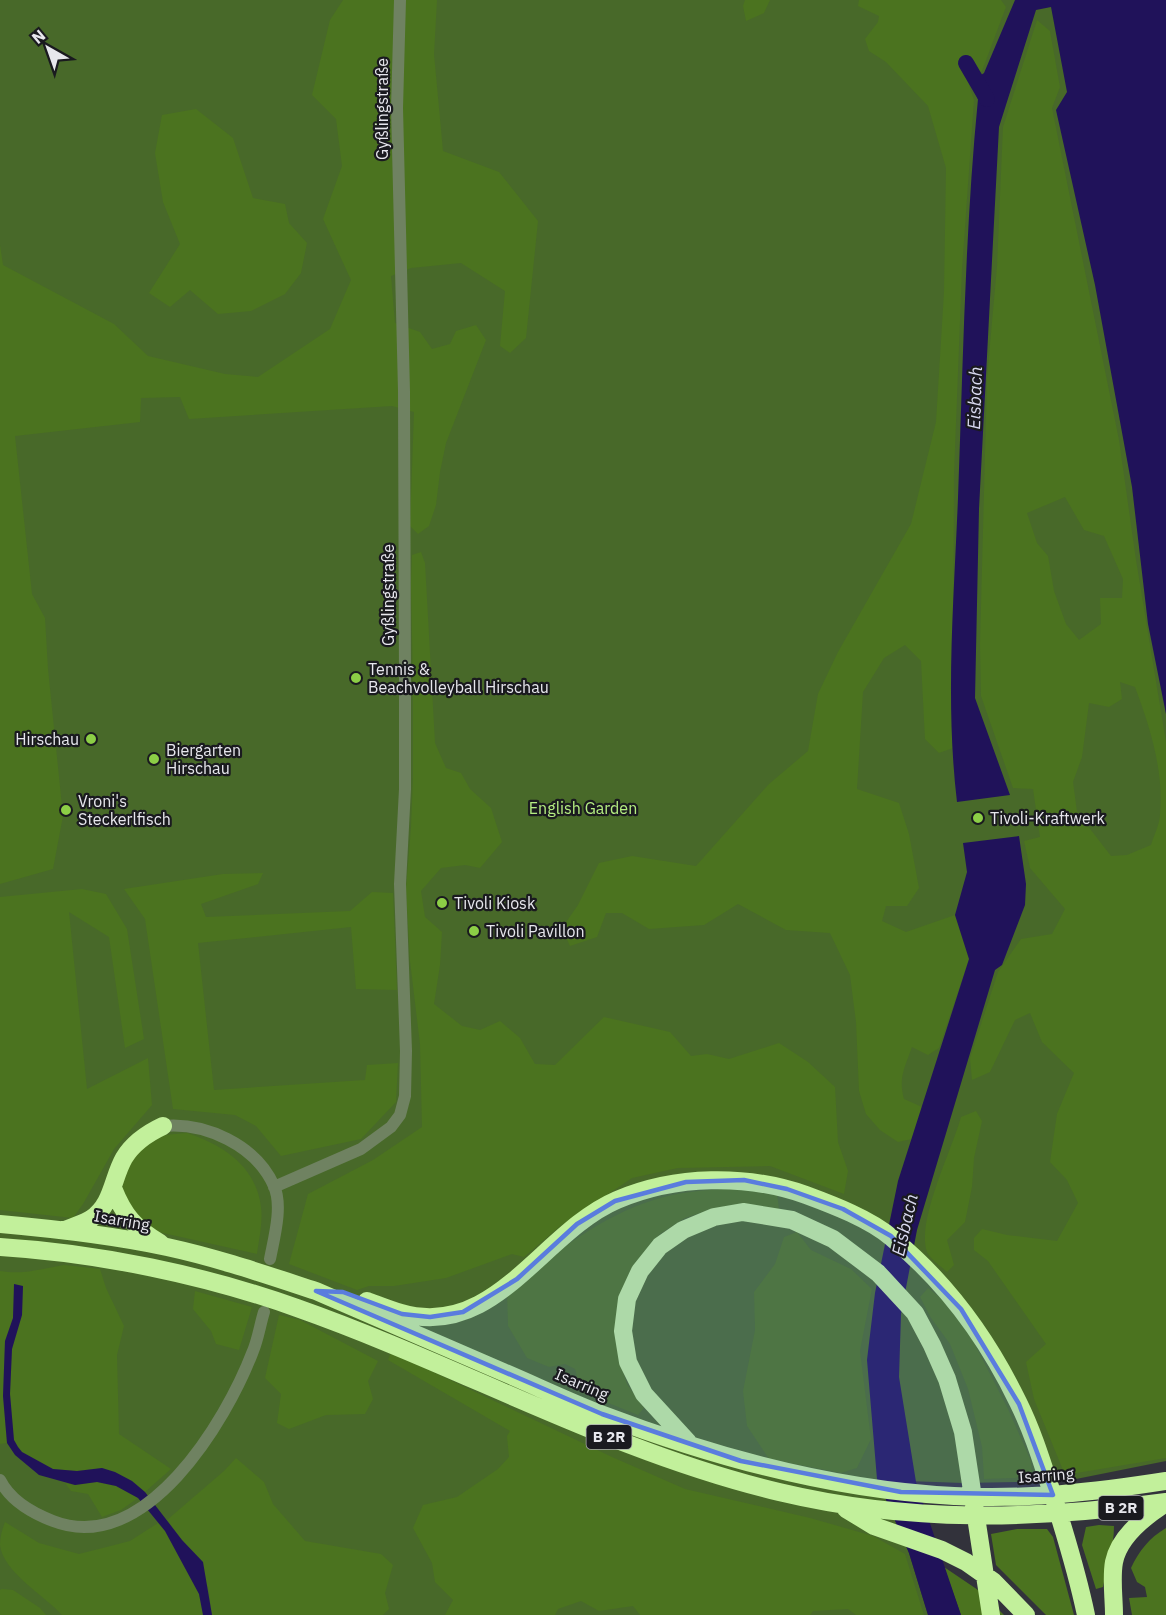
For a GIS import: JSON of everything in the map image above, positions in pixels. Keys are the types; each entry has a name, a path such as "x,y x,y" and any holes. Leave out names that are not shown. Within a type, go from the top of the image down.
{"highway":[{"path":"65,1230 91,1219 104,1207 114,1188 124,1158 147,1134 163,1126"},
{"path":"316,1291 343,1292 402,1314 430,1317 463,1312 489,1300 517,1279 577,1224 615,1201 651,1188 686,1182 744,1180 787,1189 843,1209 891,1236 961,1309 990,1350 1019,1404 1040,1456 1077,1570 1086,1615"},
{"path":"114,1188 120,1206 130,1222 167,1247"},
{"path":"691,1446 644,1394 628,1362 623,1330 624,1320 627,1299 640,1271 660,1246 683,1230 714,1217 742,1212 792,1220 833,1239 878,1273 915,1313 947,1379 963,1432 991,1615"},
{"name":"Isarring","path":"2,1224 65,1230 167,1247 316,1291 602,1414 691,1446 786,1473 863,1487 955,1496 1008,1497 1069,1494 1166,1481"},
{"name":"B 2R","path":"3,1250 141,1266 208,1281 284,1304 390,1344 594,1431 739,1481 837,1504 872,1517 1075,1513 1166,1502"},
{"path":"1114,1615 1114,1561 1127,1536 1145,1516 1166,1502"},
{"path":"872,1517 966,1562 993,1581 1026,1615"}],"street":[{"name":"Gyßlingstraße","path":"274,1187 361,1149 391,1127 400,1115 405,1096 406,1051 400,884 405,789 404,391 397,108 400,0"},
{"path":"163,1126 198,1127 229,1138 260,1165 274,1187 278,1215 270,1259"},
{"path":"0,1480 7,1492 34,1514 62,1525 92,1528 120,1520 141,1510 160,1493 198,1451 226,1411 254,1350 264,1312"}],"highlighted area":[{"path":"744,1180 787,1189 843,1209 891,1236 961,1309 1019,1404 1053,1495 901,1492 741,1461 602,1414 316,1291 343,1292 402,1314 430,1317 463,1312 517,1279 577,1224 615,1201 686,1182"}],"green space":[{"name":"English Garden","path":"0,0 1055,0 1166,661 1166,1461 1066,1481 963,1483 878,1480 909,1553 928,1615 0,1615"},
{"path":"343,0 437,0 434,54 443,151 499,172 538,221 526,338 510,353 500,346 505,291 461,263 411,268 391,276 395,323 420,332 432,349 450,344 456,331 476,325 486,340 446,443 436,505 429,526 418,534 410,526 414,412 392,406 189,419 180,397 141,398 140,422 15,436 32,594 45,618 63,816 53,869 0,884 0,245 3,265 114,324 148,356 225,374 258,377 330,329 351,280 323,219 342,166 336,119 312,95 330,20"},
{"path":"745,0 770,0 764,13 746,21 743,6"},
{"path":"859,0 1001,0 1006,7 982,71 967,79 974,100 962,269 954,474 953,748 939,753 925,739 921,661 905,645 884,658 863,692 857,789 899,803 909,834 919,888 907,906 886,906 882,921 906,932 955,915 969,959 939,1048 928,1055 912,1047 903,1073 902,1092 904,1099 922,1107 912,1139 898,1142 880,1130 866,1114 859,1091 856,1022 850,975 830,933 786,930 738,904 704,925 649,929 622,913 606,913 597,937 570,946 562,928 578,905 599,863 632,856 696,866 769,784 808,751 818,694 838,652 911,524 936,422 944,292 946,168 928,106 886,62 869,51 865,39 878,22 879,16 858,6"},
{"path":"1037,20 1050,31 1060,87 1052,108 1119,440 1166,742 1166,1458 1065,1475 1034,1399 1026,1362 1046,1344 988,1261 974,1250 974,1238 982,1229 1007,1235 1057,1241 1078,1203 1067,1180 1050,1162 1057,1114 1074,1073 1042,1042 1030,1013 1015,1020 990,1072 972,1080 970,1058 998,972 1021,939 1052,934 1065,909 1030,868 1024,841 1040,837 1033,789 1013,788 981,696 980,644 987,378 997,266 1003,127","holes":["1065,497 1084,530 1104,536 1123,579 1122,598 1100,598 1101,624 1079,640 1066,624 1054,591 1048,556 1037,543 1027,513","1120,682 1135,687 1146,718 1155,749 1161,798 1158,826 1151,845 1127,855 1111,856 1077,812 1073,782 1082,757 1089,703 1109,707 1122,699"]},
{"path":"196,109 233,138 253,198 285,204 289,223 307,243 301,273 285,294 251,311 218,314 190,290 170,307 149,293 180,244 163,202 155,153 162,115"},
{"path":"421,552 425,563 435,743 446,768 461,773 470,789 491,808 502,842 480,868 465,865 441,868 421,891 425,917 442,932 434,1004 462,1026 480,1030 500,1021 520,1038 535,1064 555,1065 604,1017 670,1032 691,1056 707,1054 729,1059 779,1043 808,1062 835,1087 838,1142 848,1171 844,1194 770,1166 678,1168 632,1178 559,1227 524,1257 512,1254 446,1278 394,1286 369,1286 357,1290 289,1264 308,1194 373,1160 422,1127 420,1044 410,961 406,889 413,778 412,555"},
{"path":"263,873 258,884 201,904 206,917 350,911 372,892 393,893 397,990 356,989 351,927 198,943 214,1090 365,1080 367,1065 398,1063 396,1102 361,1139 281,1156 256,1126 235,1115 173,1109 145,919 124,889 223,874"},
{"path":"82,889 106,894 127,929 144,1039 125,1048 109,937 69,912 87,1089 148,1058 152,1105 114,1149 73,1218 0,1210 0,897"},
{"path":"976,1111 982,1121 974,1158 972,1187 965,1222 947,1240 954,1265 947,1272 927,1252 926,1222 936,1185 961,1117"},
{"path":"187,1133 225,1151 236,1159 252,1180 261,1207 257,1254 154,1231 139,1222 123,1194 122,1178 134,1153 164,1135"},
{"path":"746,1188 777,1193 779,1209 712,1209 685,1218 660,1234 635,1264 620,1362 627,1384 644,1408 638,1415 581,1392 575,1369 565,1364 549,1367 527,1358 508,1326 507,1294 563,1248 604,1221 649,1202 691,1192"},
{"path":"797,1232 811,1250 851,1269 872,1289 860,1351 871,1439 857,1468 841,1473 769,1459 747,1426 743,1391 755,1330 754,1292 775,1264 784,1237"},
{"path":"64,1265 100,1269 106,1288 124,1326 117,1355 119,1434 171,1469 145,1492 132,1481 102,1468 77,1471 53,1469 22,1452 18,1447 14,1440 10,1394 12,1349 22,1315 23,1287 15,1284 13,1318 5,1341 3,1396 7,1443 0,1444 0,1271 24,1272"},
{"path":"928,1288 942,1299 969,1333 1008,1409 1031,1461 1032,1473 1015,1478 984,1479 982,1447 968,1389 950,1344 931,1318 920,1297"},
{"path":"195,1291 252,1307 239,1350 216,1344 211,1331 193,1309"},
{"path":"279,1315 300,1320 378,1361 368,1381 373,1399 365,1414 326,1415 289,1429 277,1423 281,1394 265,1378"},
{"path":"391,1352 612,1457 685,1489 810,1518 873,1536 905,1554 924,1615 856,1615 848,1609 813,1611 810,1615 640,1615 633,1606 599,1611 581,1601 558,1609 555,1615 445,1615 453,1600 435,1582 432,1563 413,1528 423,1505 457,1497 498,1469 509,1457 507,1436 510,1431 388,1360"},
{"path":"236,1458 264,1482 273,1504 305,1541 381,1554 393,1565 385,1593 389,1609 383,1615 212,1615 208,1587 182,1540 167,1520"},
{"path":"97,1482 116,1486 138,1498 121,1510 102,1517 88,1494 71,1491 65,1483 75,1485"},
{"path":"5,1522 39,1543 79,1554 130,1541 158,1523 165,1531 199,1594 203,1615 62,1615 8,1565 0,1545"},
{"path":"1114,1526 1114,1534 1103,1587 1096,1589 1082,1545 1086,1527"},
{"path":"1166,1528 1166,1615 1132,1615 1129,1598 1147,1597 1145,1587 1137,1582 1131,1568 1145,1545"},
{"path":"1017,1529 1047,1529 1053,1537 1074,1615 1046,1615 996,1565 991,1534"},
{"path":"944,1567 981,1592 1004,1615 961,1615"},
{"path":"0,1590 13,1590 40,1608 46,1615 0,1615"}],"water":[{"name":"Eisbach","path":"1015,0 1166,0 1166,714 1148,624 1132,487 1095,285 1056,110 1067,92 1051,7 1036,10 999,127 979,509 975,698 1010,795 957,802 953,764 951,688 967,248 978,99 971,82 984,73"},
{"name":"Eisbach","path":"1019,836 1026,884 1025,905 1002,965 995,970 917,1230 901,1314 899,1377 916,1482 961,1615 928,1615 909,1553 877,1479 867,1360 875,1293 898,1181 969,959 955,915 967,872 963,843"},
{"path":"14,1284 23,1286 22,1315 12,1349 10,1394 14,1440 18,1447 22,1452 53,1469 77,1471 102,1468 132,1481 145,1492 182,1540 203,1562 212,1615 203,1615 199,1594 165,1531 138,1498 116,1486 97,1482 75,1485 39,1475 15,1455 7,1443 3,1396 5,1341 13,1318"}],"waterway":[{"path":"966,63 987,99"}],"place":[{"name":"Tennis & Beachvolleyball Hirschau","path":"356,678"},
{"name":"Hirschau","path":"91,739"},
{"name":"Biergarten Hirschau","path":"154,759"},
{"name":"Vroni's Steckerlfisch","path":"66,810"},
{"name":"Tivoli-Kraftwerk","path":"978,818"},
{"name":"Tivoli Kiosk","path":"442,903"},
{"name":"Tivoli Pavillon","path":"474,931"}]}
